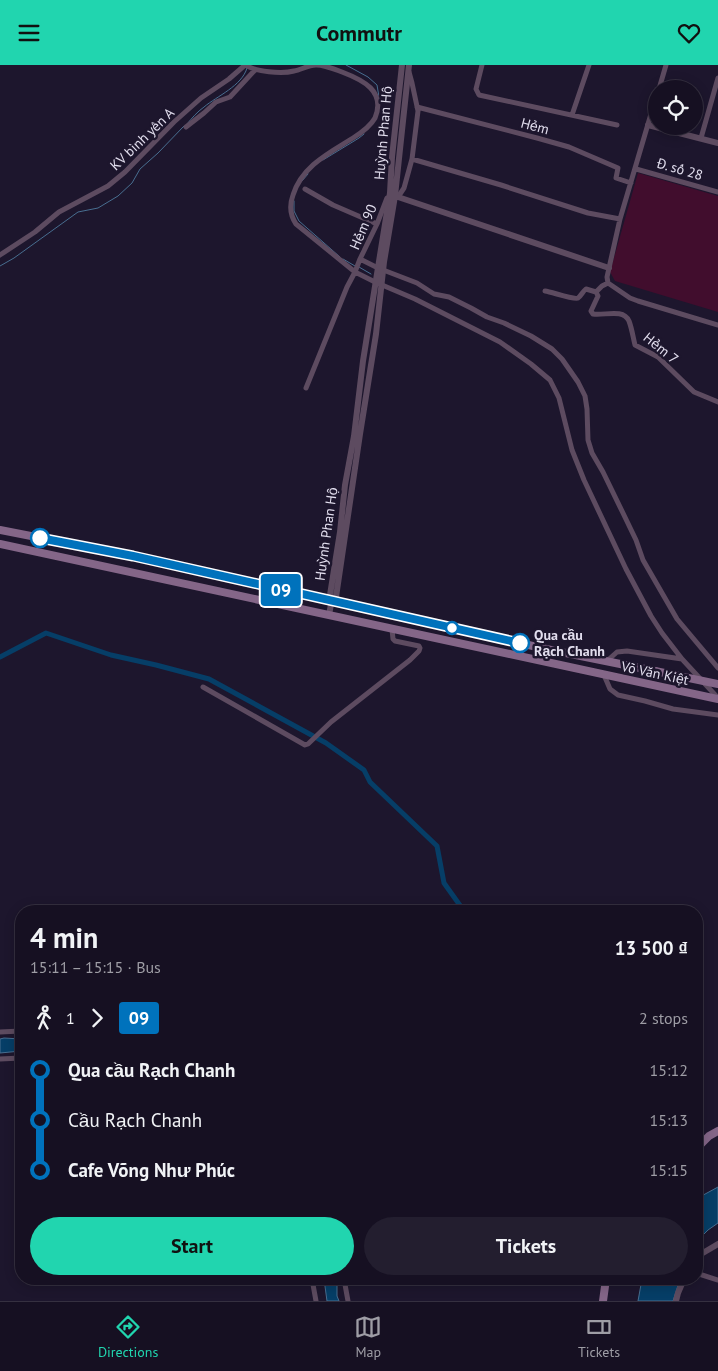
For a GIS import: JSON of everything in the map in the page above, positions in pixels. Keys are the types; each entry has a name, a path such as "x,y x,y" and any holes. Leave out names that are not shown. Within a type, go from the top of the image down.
{"main road":[{"name":"Võ Văn Kiệt","path":"0,530 133,556 546,649 718,684"},
{"name":"Võ Văn Kiệt","path":"0,544 718,699"},
{"path":"703,1142 718,1131"},
{"path":"603,1301 605,1285"}],"street":[{"name":"KV bình yên A","path":"0,255 35,232 59,212 116,180 201,98 246,65 254,69 285,72 321,65 360,80 369,86 375,94 378,104 375,117 369,127 322,157 308,169 294,191 290,205 292,217 296,224 355,271 378,284 415,299 500,342 531,364 550,381 562,405 575,457 615,545 650,615 682,659 718,699"},
{"name":"Huỳnh Phan Hộ","path":"394,195 392,149 402,65"},
{"path":"482,65 476,89 479,95 617,125"},
{"path":"572,115 589,65"},
{"path":"662,80 666,65"},
{"name":"Huỳnh Phan Hộ","path":"329,615 332,600 330,595 378,284 394,195 409,68"},
{"name":"Hẻm 90","path":"409,68 418,111 412,159 404,188 394,195 377,224 360,260 417,283 434,294 449,297 487,317 531,336 552,349 562,359 585,396 588,440 592,453 636,540 643,560 677,619 718,668"},
{"name":"KV bình yên A","path":"186,127 216,102 230,97 254,69"},
{"path":"701,138 716,95 718,78"},
{"name":"Hẻm","path":"417,107 569,147 618,168 616,178 631,183"},
{"path":"648,125 620,219 607,277 608,283 630,299 718,325"},
{"path":"689,135 718,143"},
{"path":"412,159 588,213 620,219"},
{"name":"Đ. số 28","path":"636,169 718,192"},
{"path":"305,189 333,205 377,224"},
{"name":"Huỳnh Phan Hộ","path":"394,195 609,268"},
{"path":"306,388 346,287 360,260"},
{"path":"545,291 574,299 579,297 586,289 596,292 602,285 608,283"},
{"name":"Hẻm 7","path":"596,292 598,296 592,314 618,314 625,316 628,320 635,345 658,357 694,392 718,403"},
{"path":"203,687 305,745 419,651 419,646 395,641 392,629"},
{"path":"607,661 616,652 627,651 682,659"},
{"path":"604,675 610,689 618,695 673,709 718,715"},
{"path":"0,1033 15,1032"},
{"path":"0,1059 15,1058"},
{"path":"703,1253 718,1244"},
{"path":"703,1275 718,1280"},
{"path":"313,1285 316,1301"},
{"path":"345,1285 348,1301"},
{"path":"676,1301 681,1285"}],"shaded area":[{"path":"638,173 718,196 718,312 615,281 610,272"}],"water":[{"path":"0,1039 15,1039 15,1052 0,1053"},
{"path":"718,1187 718,1223 703,1235 703,1195"},
{"path":"325,1285 337,1285 339,1301 327,1301"},
{"path":"641,1285 678,1285 673,1301 638,1301"}],"waterway":[{"path":"346,65 368,77 377,85 380,103"},
{"path":"187,124 201,109 235,85 247,68"},
{"path":"0,266 78,212 98,208 118,196 132,183 140,169 184,126"},
{"path":"323,160 364,134"},
{"path":"302,181 308,174"},
{"path":"294,201 294,211 299,221 340,257"},
{"path":"343,259 355,266"},
{"path":"359,267 371,274"},
{"path":"0,657 46,633 111,655 209,679 326,743 364,770 370,782 437,846 444,883 460,905"}],"bus line":[{"name":"09","path":"40,538 133,556 520,643"}],"place":[{"name":"Qua cầu Rạch Chanh","path":"520,643"}]}
